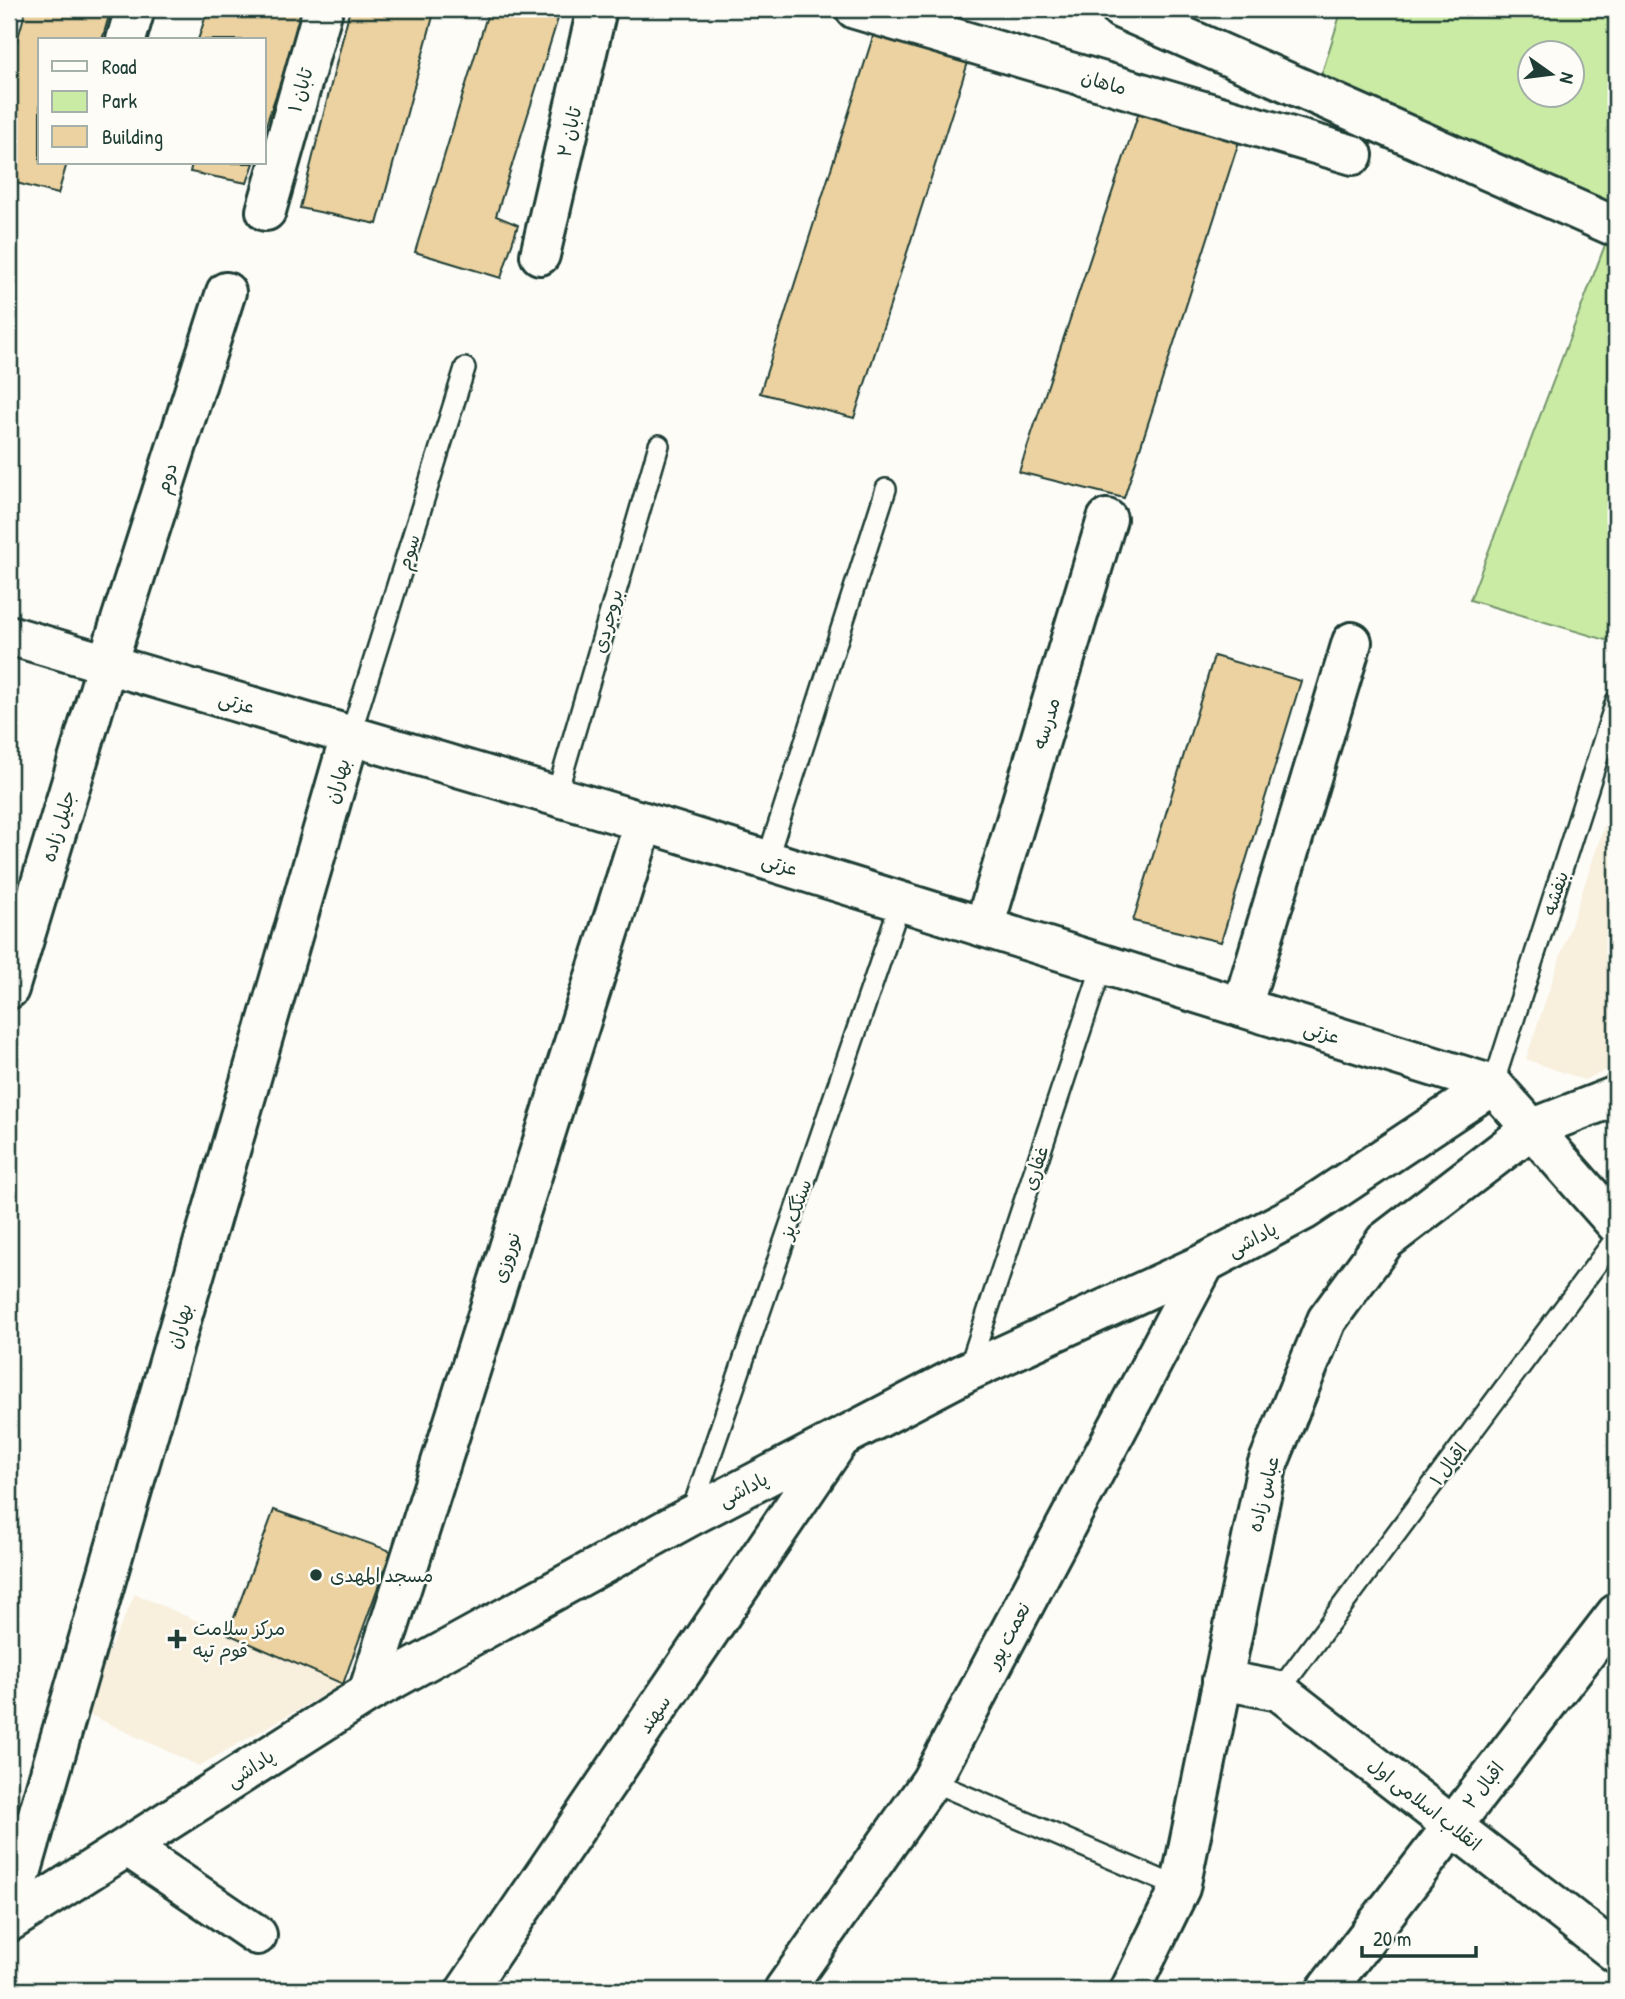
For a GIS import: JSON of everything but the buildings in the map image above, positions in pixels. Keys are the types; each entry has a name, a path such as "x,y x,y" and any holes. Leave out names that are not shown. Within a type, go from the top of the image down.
{"street":[{"path":"126,38 135,9"},
{"name":"تابان ۱","path":"266,211 323,9"},
{"name":"تابان ۲","path":"540,255 597,9"},
{"name":"ماهان","path":"855,9 1353,155"},
{"path":"1121,9 1616,227"},
{"name":"دوم","path":"107,664 226,292"},
{"name":"مدرسه","path":"984,927 1107,519"},
{"name":"عزتی","path":"9,635 643,822 1493,1086"},
{"path":"1242,1007 1352,642"},
{"name":"جلیل زاده","path":"9,989 107,664"},
{"name":"بهاران","path":"9,1916 350,736"},
{"name":"نوروزی","path":"368,1693 643,822"},
{"path":"1493,1086 1616,1224"},
{"name":"پاداشی","path":"9,1922 368,1693 689,1517 967,1372 1205,1263 1305,1210 1493,1086"},
{"name":"عباس زاده","path":"1130,1990 1180,1888 1267,1466 1327,1320 1385,1241 1531,1129 1616,1096"},
{"name":"نعمت پور","path":"784,1990 931,1781 1205,1263"},
{"name":"سهند","path":"466,1990 842,1437"},
{"name":"اقبال ۲","path":"1326,1990 1616,1614"},
{"name":"انقلاب اسلامی اول","path":"1222,1680 1279,1691 1616,1953"},
{"path":"128,1847 257,1935"}],"lane":[{"name":"سوم","path":"350,736 466,368"},
{"name":"بروجردی","path":"555,796 659,445"},
{"path":"767,860 887,489"},
{"name":"بنفشه","path":"1493,1086 1616,701"},
{"name":"سنگک پز","path":"689,1517 901,901"},
{"name":"غفاری","path":"967,1372 1103,963"},
{"name":"اقبال ۱","path":"1279,1691 1616,1238"},
{"path":"931,1781 1180,1888"}],"shaded area":[{"path":"1616,791 1616,1066 1584,1080 1526,1059"},
{"name":"مرکز سلامت قوم تپه","path":"135,1594 343,1684 199,1766 82,1711"}],"green space":[{"path":"1342,9 1616,9 1616,213 1311,108"},
{"path":"1616,216 1616,643 1470,600"}],"place":[{"name":"مسجد المهدی","path":"316,1575"},
{"name":"مرکز سلامت قوم تپه","path":"177,1639"}]}
